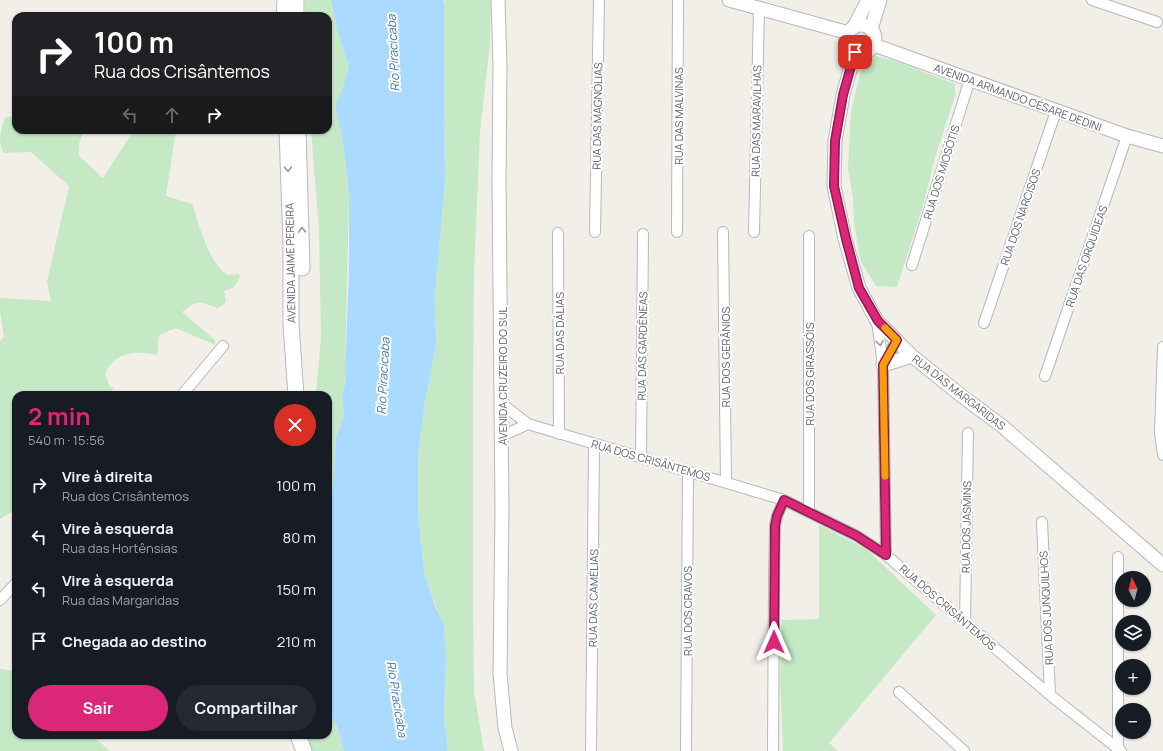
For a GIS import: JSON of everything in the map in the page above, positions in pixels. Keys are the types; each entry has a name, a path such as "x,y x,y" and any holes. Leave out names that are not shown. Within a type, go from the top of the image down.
{"main road":[{"path":"284,12 285,0"},
{"path":"296,0 296,12"},
{"name":"AVENIDA JAIME PEREIRA","path":"287,134 291,244 291,324 296,391"},
{"name":"AVENIDA JAIME PEREIRA","path":"298,134 302,237 301,328 305,391"},
{"path":"290,739 294,751"},
{"path":"300,739 304,751"}],"street":[{"name":"AVENIDA CRUZEIRO DO SUL","path":"498,0 502,404 500,674 505,728 511,751"},
{"name":"RUA DAS MAGNÓLIAS","path":"595,232 599,0"},
{"name":"RUA DAS MALVINAS","path":"677,232 678,0"},
{"path":"728,0 759,9 852,30 863,25 871,29 875,37 874,45 868,51 860,53 855,52 848,42 852,30 868,0"},
{"path":"871,29 880,0"},
{"path":"1092,0 1157,22"},
{"name":"RUA DAS MARAVILHAS","path":"754,232 759,9"},
{"name":"AVENIDA ARMANDO CÉSARE DEDINI","path":"874,45 1056,111 1128,136 1163,146"},
{"name":"RUA DAS MARGARIDAS","path":"855,52 843,95 836,133 834,186 859,288 878,321 912,356 962,397 1002,426 1163,565"},
{"name":"RUA DOS MIOSÓTIS","path":"912,265 970,79"},
{"name":"RUA DOS NARCISOS","path":"984,323 1056,111"},
{"name":"RUA DAS ORQUÍDEAS","path":"1045,376 1128,136"},
{"name":"RUA DOS GERÂNIOS","path":"723,232 726,482"},
{"name":"RUA DAS DÁLIAS","path":"558,233 559,434"},
{"name":"RUA DAS GARDÊNEAS","path":"641,458 643,234"},
{"name":"RUA DOS GIRASSÓIS","path":"809,236 809,512"},
{"path":"878,321 883,365 886,555"},
{"path":"883,365 897,340"},
{"path":"185,391 223,346"},
{"path":"1163,347 1160,425 1163,455"},
{"path":"883,365 912,356"},
{"name":"RUA DOS CRISÂNTEMOS","path":"502,404 528,424 784,500 857,536 886,555 1050,695 1119,750"},
{"path":"502,436 528,424"},
{"name":"RUA DOS JASMINS","path":"965,622 968,433"},
{"name":"RUA DAS CAMÉLIAS","path":"591,751 594,444"},
{"name":"RUA DOS CRAVOS","path":"686,751 688,471"},
{"path":"773,751 775,526 777,516 784,500"},
{"name":"RUA DOS JUNQUILHOS","path":"1042,522 1050,695"},
{"path":"1118,557 1119,750"},
{"path":"0,600 12,587"},
{"path":"900,692 964,751"}],"green space":[{"path":"305,0 331,0 339,36 349,67 343,87 335,105 344,149 349,196 346,380 342,396 344,414 336,438 332,491 332,391 316,391 321,337 319,229 311,134 332,134 332,12 305,12"},
{"path":"442,0 491,0 490,44 480,132 474,272 474,691 484,751 448,751 444,718 446,657 444,631 424,572 418,512 418,456 425,402 436,344 435,296 445,182 444,3"},
{"path":"876,56 899,62 955,84 955,96 935,158 922,209 897,287 876,286 860,260 848,169 851,111 863,63"},
{"path":"12,116 12,134 83,134 79,144 79,156 103,178 131,134 175,134 166,196 192,204 205,242 214,261 227,275 238,274 241,276 233,288 224,291 226,300 223,305 217,308 199,302 182,312 215,340 215,345 176,328 159,335 157,355 149,353 126,354 114,361 105,374 110,387 114,388 111,391 12,391 12,512 0,519 0,341 4,337 0,311 0,298 51,301 47,281 69,186 31,152 3,153 0,140 5,117"},
{"path":"819,525 866,549 936,615 829,743 838,751 783,751 780,679 782,620 819,619"},
{"path":"0,669 12,671 12,739 96,739 110,751 0,751"},
{"path":"332,718 337,725 344,751 312,751 308,739 332,739"}],"water":[{"name":"Rio Piracicaba","path":"331,0 442,0 444,3 445,182 435,296 436,344 425,402 418,456 418,512 424,572 436,609 444,624 446,657 444,718 448,751 344,751 337,725 332,718 332,491 336,438 344,414 342,396 346,380 345,369 349,272 349,196 344,149 335,105 343,87 349,67 339,36"}],"slow traffic":[{"path":"885,328 897,340 883,365 885,476"}],"route":[{"path":"774,642 775,526 777,516 784,500 857,536 886,555 883,365 897,340 878,321 859,288 834,186 835,141 843,95 855,52"}]}
